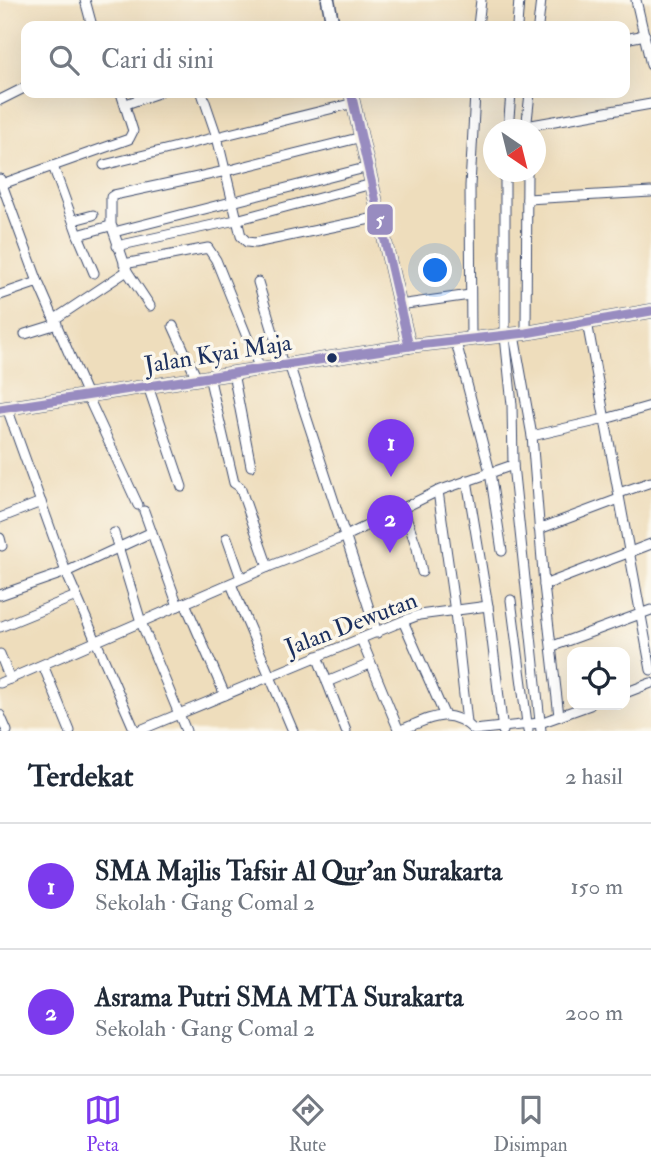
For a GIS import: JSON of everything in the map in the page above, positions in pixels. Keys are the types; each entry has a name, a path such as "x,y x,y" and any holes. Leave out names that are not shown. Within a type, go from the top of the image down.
{"main road":[{"path":"328,0 332,21"},
{"path":"353,98 409,346"},
{"name":"Jalan Kyai Maja","path":"4,409 409,346 515,335 651,310"}],"street":[{"path":"85,0 91,21"},
{"path":"479,21 481,0"},
{"path":"517,21 519,0"},
{"path":"539,21 541,0"},
{"path":"636,0 648,41 651,65"},
{"path":"630,39 648,41"},
{"path":"0,100 21,90"},
{"path":"123,98 133,131 129,139 1,182 38,282 87,395 152,532 181,605 225,695"},
{"path":"126,104 143,98"},
{"path":"204,98 226,171 240,236 247,242 255,243 380,216"},
{"path":"104,164 217,137 353,98"},
{"path":"471,340 470,186 475,98"},
{"path":"509,119 511,98"},
{"path":"527,119 529,98"},
{"path":"546,124 651,104"},
{"path":"150,306 126,267 117,246 112,229 111,197 362,137"},
{"path":"53,166 93,272"},
{"path":"78,235 232,202 369,167"},
{"path":"506,182 515,335 532,436 544,585 559,716"},
{"path":"527,182 515,335 513,465 540,727"},
{"path":"117,246 236,220 372,184"},
{"path":"527,199 651,192"},
{"path":"0,208 11,205"},
{"path":"74,220 93,215"},
{"path":"25,334 56,321 126,267 208,248 216,260 260,369"},
{"path":"0,295 38,282"},
{"path":"258,282 377,633"},
{"path":"399,305 470,295"},
{"path":"587,322 651,670"},
{"path":"173,326 203,377 234,483 240,487 268,566"},
{"path":"456,342 490,472 502,551"},
{"path":"233,373 251,466"},
{"path":"148,386 182,487"},
{"path":"532,436 651,406"},
{"path":"4,409 66,572 136,731"},
{"path":"0,654 5,681 268,566 344,537 438,491 513,465"},
{"path":"467,480 488,606 503,729"},
{"path":"539,529 651,482"},
{"path":"438,491 467,723"},
{"path":"0,518 41,502"},
{"path":"403,508 422,572"},
{"path":"0,595 66,572 152,532"},
{"path":"114,533 141,622 186,731"},
{"path":"227,538 241,578"},
{"path":"544,585 651,544"},
{"path":"231,584 270,676"},
{"path":"0,627 76,596"},
{"path":"512,600 528,727"},
{"name":"Jalan Dewutan","path":"136,731 419,615 488,606"},
{"path":"553,646 651,610"},
{"path":"403,621 443,714"},
{"path":"361,639 398,731 443,714 467,723 475,731 540,727 576,710"},
{"path":"317,656 346,731"},
{"path":"327,682 370,664"},
{"path":"43,665 70,731"},
{"name":"Jalan Dewutan","path":"270,676 293,731"},
{"path":"630,691 651,683"},
{"path":"0,715 7,731"}],"transit line":[{"name":"5","path":"352,98 409,346"},
{"name":"5","path":"0,409 409,346 526,333 651,311"}],"place":[{"name":"SMA Majlis Tafsir Al Qur'an Surakarta","path":"391,477"},
{"name":"Asrama Putri SMA MTA Surakarta","path":"390,553"}]}
